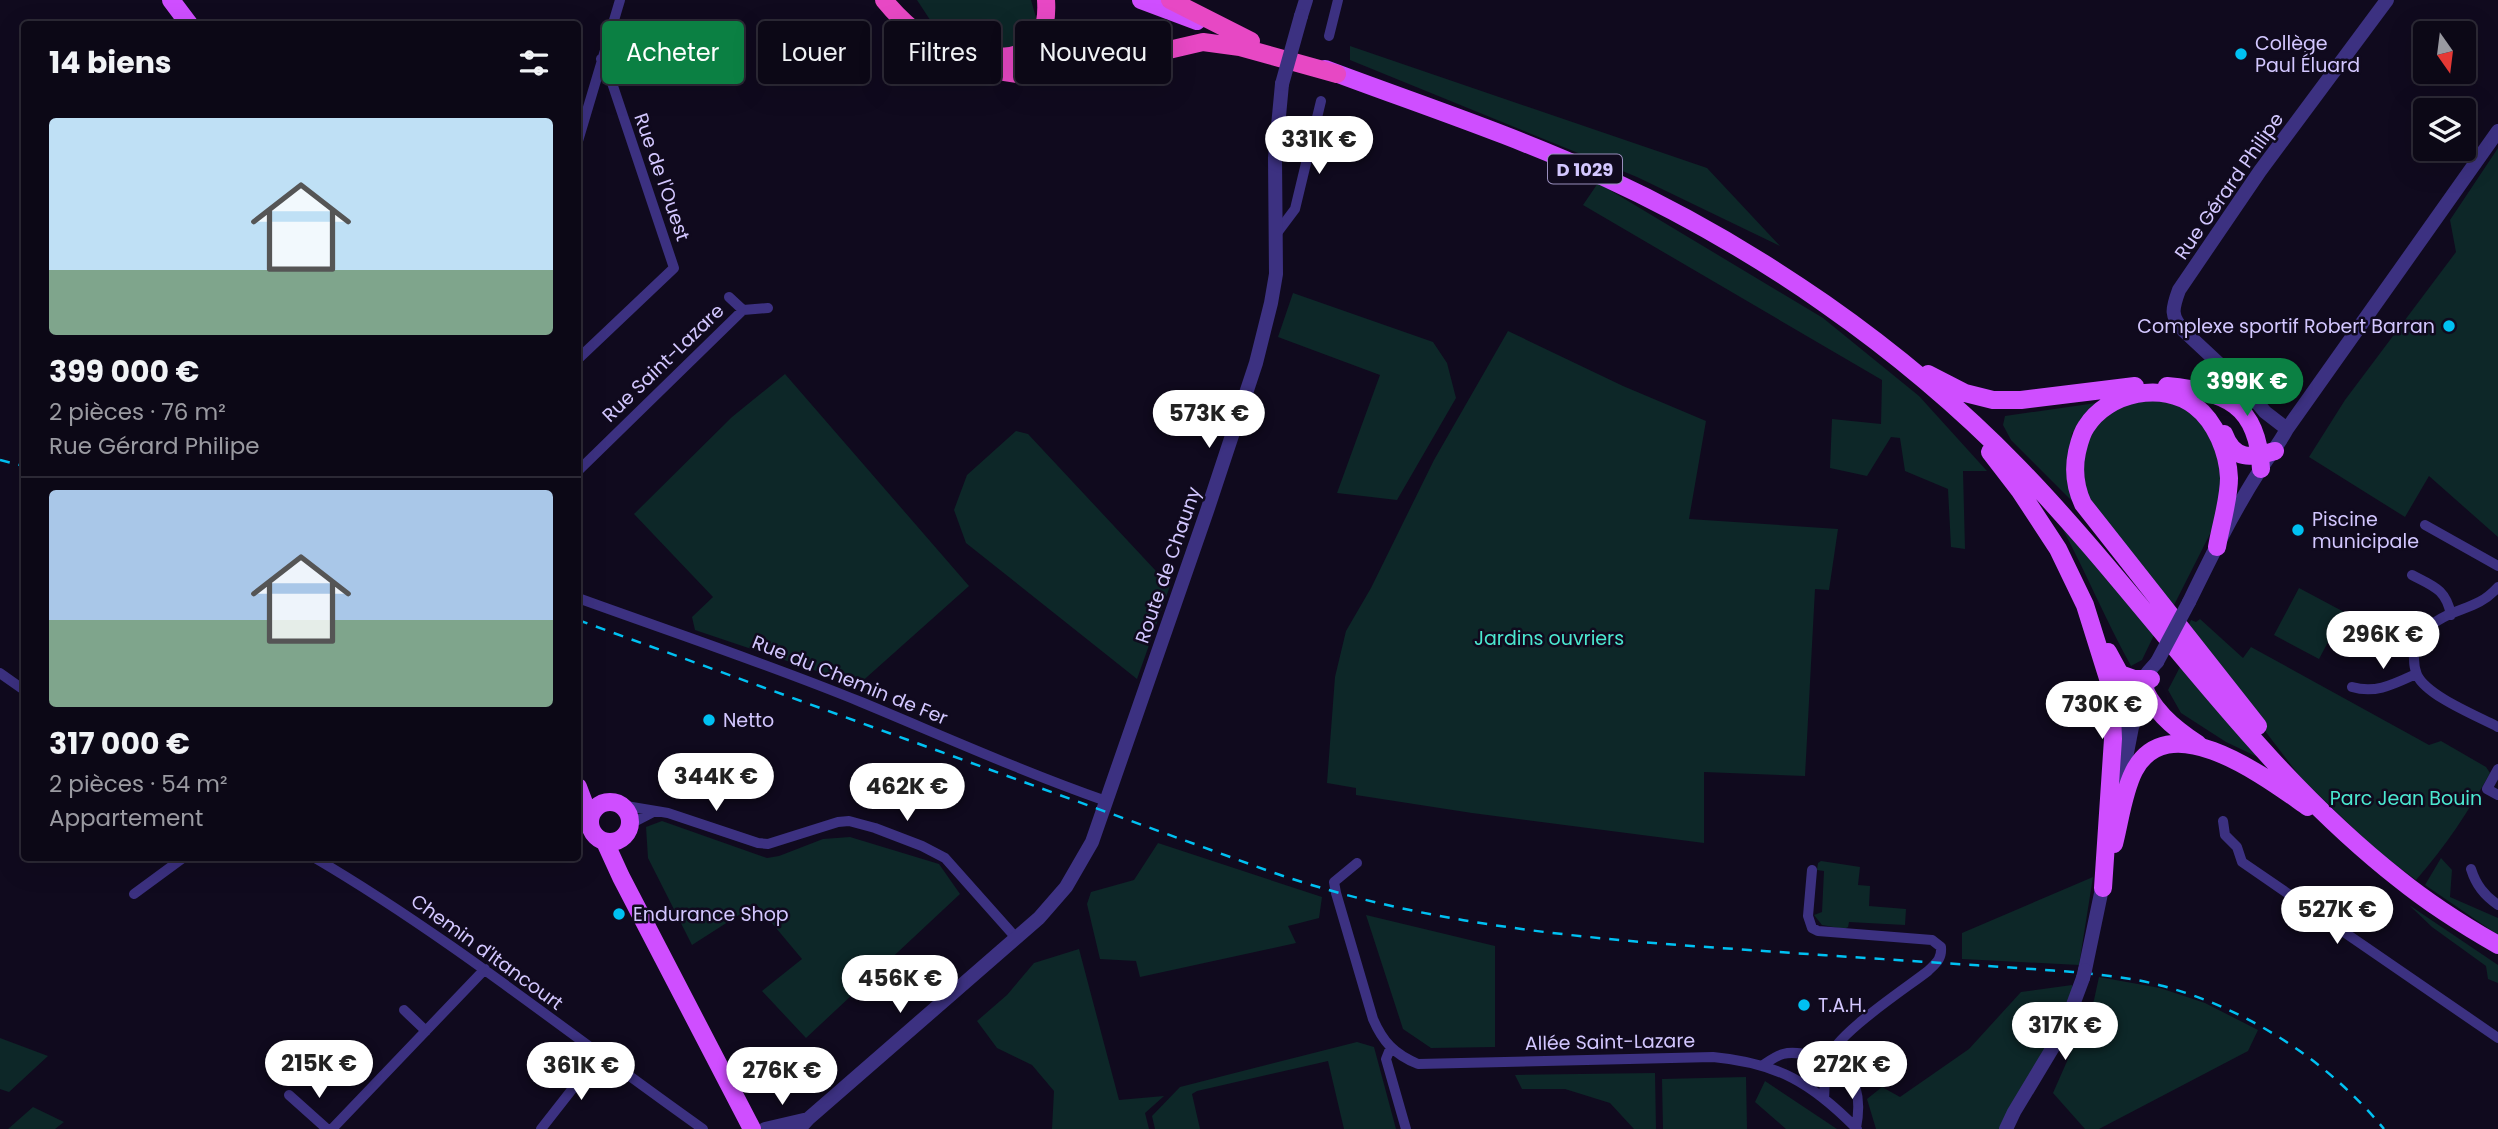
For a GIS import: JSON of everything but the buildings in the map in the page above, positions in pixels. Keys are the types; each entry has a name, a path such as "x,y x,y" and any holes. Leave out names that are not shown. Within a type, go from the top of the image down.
{"highway":[{"path":"884,0 920,37 964,60 997,71 1057,76 1203,42 1240,47 1337,74"},
{"path":"898,0 919,23 949,42 980,55 1004,58 1026,50 1040,39 1045,24 1046,0"},
{"path":"1170,0 1251,41"}],"main road":[{"path":"172,0 188,21"},
{"path":"182,0 189,21"},
{"name":"D 1029","path":"1142,0 1604,177 1661,205 1765,264 1882,347 1951,404 2019,468 2057,509 2257,741 2316,805 2426,900 2498,945"},
{"path":"1882,347 1945,384 1983,398 2011,400 2135,386 2169,386 2200,391 2224,399 2269,420 2265,457 2236,454 2213,415 2201,411 2186,400 2151,392 2128,396 2108,406 2084,429 2075,465 2083,505 2200,650 2316,805"},
{"path":"1951,404 2020,491 2058,549 2116,669 2124,677 2145,684 2169,724 2204,748 2250,769 2343,830"},
{"path":"2201,411 2219,437 2227,465 2227,497 2217,547"},
{"path":"2085,605 2111,688 2113,708 2103,888"},
{"path":"2103,888 2131,780 2140,764 2155,751 2171,744 2204,748"},
{"path":"581,790 596,812"},
{"path":"619,835 592,831 596,812 611,802 627,811 619,835 621,877 752,1129"}],"street":[{"path":"581,130 620,0"},
{"name":"Route de Chauny","path":"803,1124 1039,918 1066,887 1092,842 1256,363 1276,274 1275,158 1282,84 1306,0"},
{"path":"1329,36 1338,0"},
{"name":"Rue Gérard Philipe","path":"2269,420 2245,388 2175,321 2173,307 2179,290 2260,170 2388,0"},
{"name":"Rue de l'Ouest","path":"581,356 674,268 607,68 601,59"},
{"path":"1277,233 1295,209 1321,101"},
{"path":"2006,1129 2064,1028 2084,974 2103,888 2114,814 2132,727 2145,684 2265,457 2269,420 2296,415 2498,131"},
{"path":"729,297 743,310 768,307"},
{"name":"Rue Saint-Lazare","path":"581,468 743,310"},
{"name":"Rue Gérard Philipe","path":"2245,388 2285,414 2296,415"},
{"path":"2425,525 2498,566"},
{"path":"2412,575 2439,589 2446,597 2451,615"},
{"path":"2498,587 2476,606 2438,620 2415,642 2413,650 2416,674 2425,686 2498,727"},
{"name":"Rue du Chemin de Fer","path":"581,599 764,664 978,750 1105,806"},
{"path":"2384,627 2415,642"},
{"path":"0,673 21,688"},
{"path":"2351,687 2363,690 2384,688 2416,674"},
{"path":"2498,769 2487,789 2498,794"},
{"path":"620,805 668,813 768,844 838,822 849,821 875,828 945,858 1017,939"},
{"path":"619,835 654,811"},
{"path":"2222,821 2225,835 2237,847 2242,862 2498,1038"},
{"path":"134,894 179,861"},
{"name":"Chemin d'Itancourt","path":"320,861 485,969 703,1129"},
{"path":"1357,863 1334,882 1373,1019 1390,1049 1386,1059 1406,1129"},
{"path":"2471,869 2485,896 2498,905"},
{"path":"1812,870 1808,916 1812,928 1818,931 1923,939 1941,947 1937,962 1928,971 1844,1036 1827,1059 1824,1099"},
{"path":"289,1095 329,1129 485,969"},
{"path":"404,1010 426,1031"},
{"name":"Allée Saint-Lazare","path":"1390,1049 1418,1063 1713,1057 1741,1059 1785,1073 1824,1099 1857,1129"},
{"path":"1763,1065 1782,1054 1802,1053 1827,1059 1844,1070 1854,1082 1860,1108 1857,1129"},
{"path":"541,1129 599,1055"},
{"path":"765,1129 803,1124"}],"green space":[{"path":"917,0 1031,0 1037,21 1015,21 1015,48 1001,51 1001,21 931,21"},
{"path":"1350,46 1707,168 1780,246 1637,177 1350,60"},
{"name":"Complexe sportif Robert Barran","path":"2498,148 2498,537 2429,476 2405,517 2309,457 2345,400 2456,252 2450,220"},
{"path":"1598,183 1823,318 1919,396 1987,471 1963,471 1965,549 1951,547 1948,489 1905,471 1900,438 1891,437 1867,476 1830,468 1832,419 1881,424 1882,380 1583,205"},
{"path":"1293,293 1433,342 1447,363 1456,398 1397,500 1337,493 1380,375 1278,337"},
{"name":"Jardins ouvriers","path":"1508,331 1623,386 1706,421 1689,519 1838,529 1829,590 1815,589 1805,776 1704,772 1704,843 1356,795 1356,788 1327,783 1335,677 1346,631 1371,588 1434,460"},
{"path":"785,374 969,586 858,685 695,630 692,617 713,597 634,514 732,417"},
{"path":"2133,399 2178,403 2209,428 2225,472 2213,528 2171,611 2081,492 2085,437 2096,420"},
{"path":"2103,402 2072,433 2067,471 2075,504 2011,440 2003,425 2005,416"},
{"path":"1016,431 1028,434 1170,586 1137,679 966,543 954,510 967,475"},
{"path":"2060,524 2155,633 2142,660 2131,666"},
{"path":"2299,588 2344,612 2319,659 2274,635"},
{"name":"Parc Jean Bouin","path":"2200,619 2243,658 2251,647 2429,745 2441,741 2486,767 2490,773 2474,801 2447,842 2416,880 2375,849 2301,778 2187,629 2191,620 2196,622"},
{"path":"2181,665 2264,760 2226,742 2181,713 2168,690"},
{"path":"662,821 767,858 823,839 850,837 939,864 960,894 806,1038 762,991 802,959 756,904 692,945 648,858 646,827"},
{"path":"1158,843 1322,897 1319,918 1288,926 1296,943 1140,977 1136,961 1100,959 1087,904 1091,892 1134,880"},
{"path":"2441,858 2452,870 2450,897 2498,918 2498,935 2425,885"},
{"path":"1821,861 1860,867 1858,885 1870,886 1869,906 1906,909 1905,925 1849,922 1844,929 1822,925 1814,915 1822,912 1824,871 1817,870"},
{"path":"2093,877 2079,965 1962,959 1962,933"},
{"path":"2409,905 2498,965 2498,983 2488,979 2486,966 2432,927"},
{"path":"1366,915 1495,946 1495,1047 1431,1048 1403,1029"},
{"path":"1079,949 1119,1100 1164,1096 1145,1113 1149,1129 1052,1129 1054,1091 1032,1065 997,1048 977,1021 1007,995 1034,963"},
{"path":"2099,977 2160,988 2205,1003 2258,1030 2248,1051 2099,1129 2085,1129 2053,1093 2094,1000"},
{"path":"2072,985 2074,996 2041,1060 2000,1129 1876,1129 1867,1099 1882,1087 1900,1097 1969,1049 2021,992"},
{"path":"0,1038 48,1056 9,1092 0,1089"},
{"path":"1357,1042 1374,1047 1396,1129 1344,1129 1328,1061 1197,1091 1192,1094 1200,1129 1155,1129 1152,1116 1180,1087"},
{"path":"1655,1073 1656,1129 1634,1129 1610,1103 1565,1089 1522,1089 1515,1075"},
{"path":"1746,1077 1747,1129 1663,1129 1662,1079"},
{"path":"1765,1081 1837,1129 1786,1129 1755,1102"},
{"path":"33,1107 64,1122 55,1129 8,1129"}],"railway":[{"path":"0,460 21,465"},
{"path":"581,621 1266,870 1381,904 1498,926 1616,940 2074,972 2163,986 2226,1008 2284,1041 2338,1081 2384,1129"}],"place":[{"name":"Collège Paul Éluard","path":"2241,54"},
{"name":"Complexe sportif Robert Barran","path":"2449,326"},
{"name":"Piscine municipale","path":"2298,530"},
{"name":"Netto","path":"709,720"},
{"name":"Endurance Shop","path":"619,914"},
{"name":"T.A.H.","path":"1804,1005"}]}
